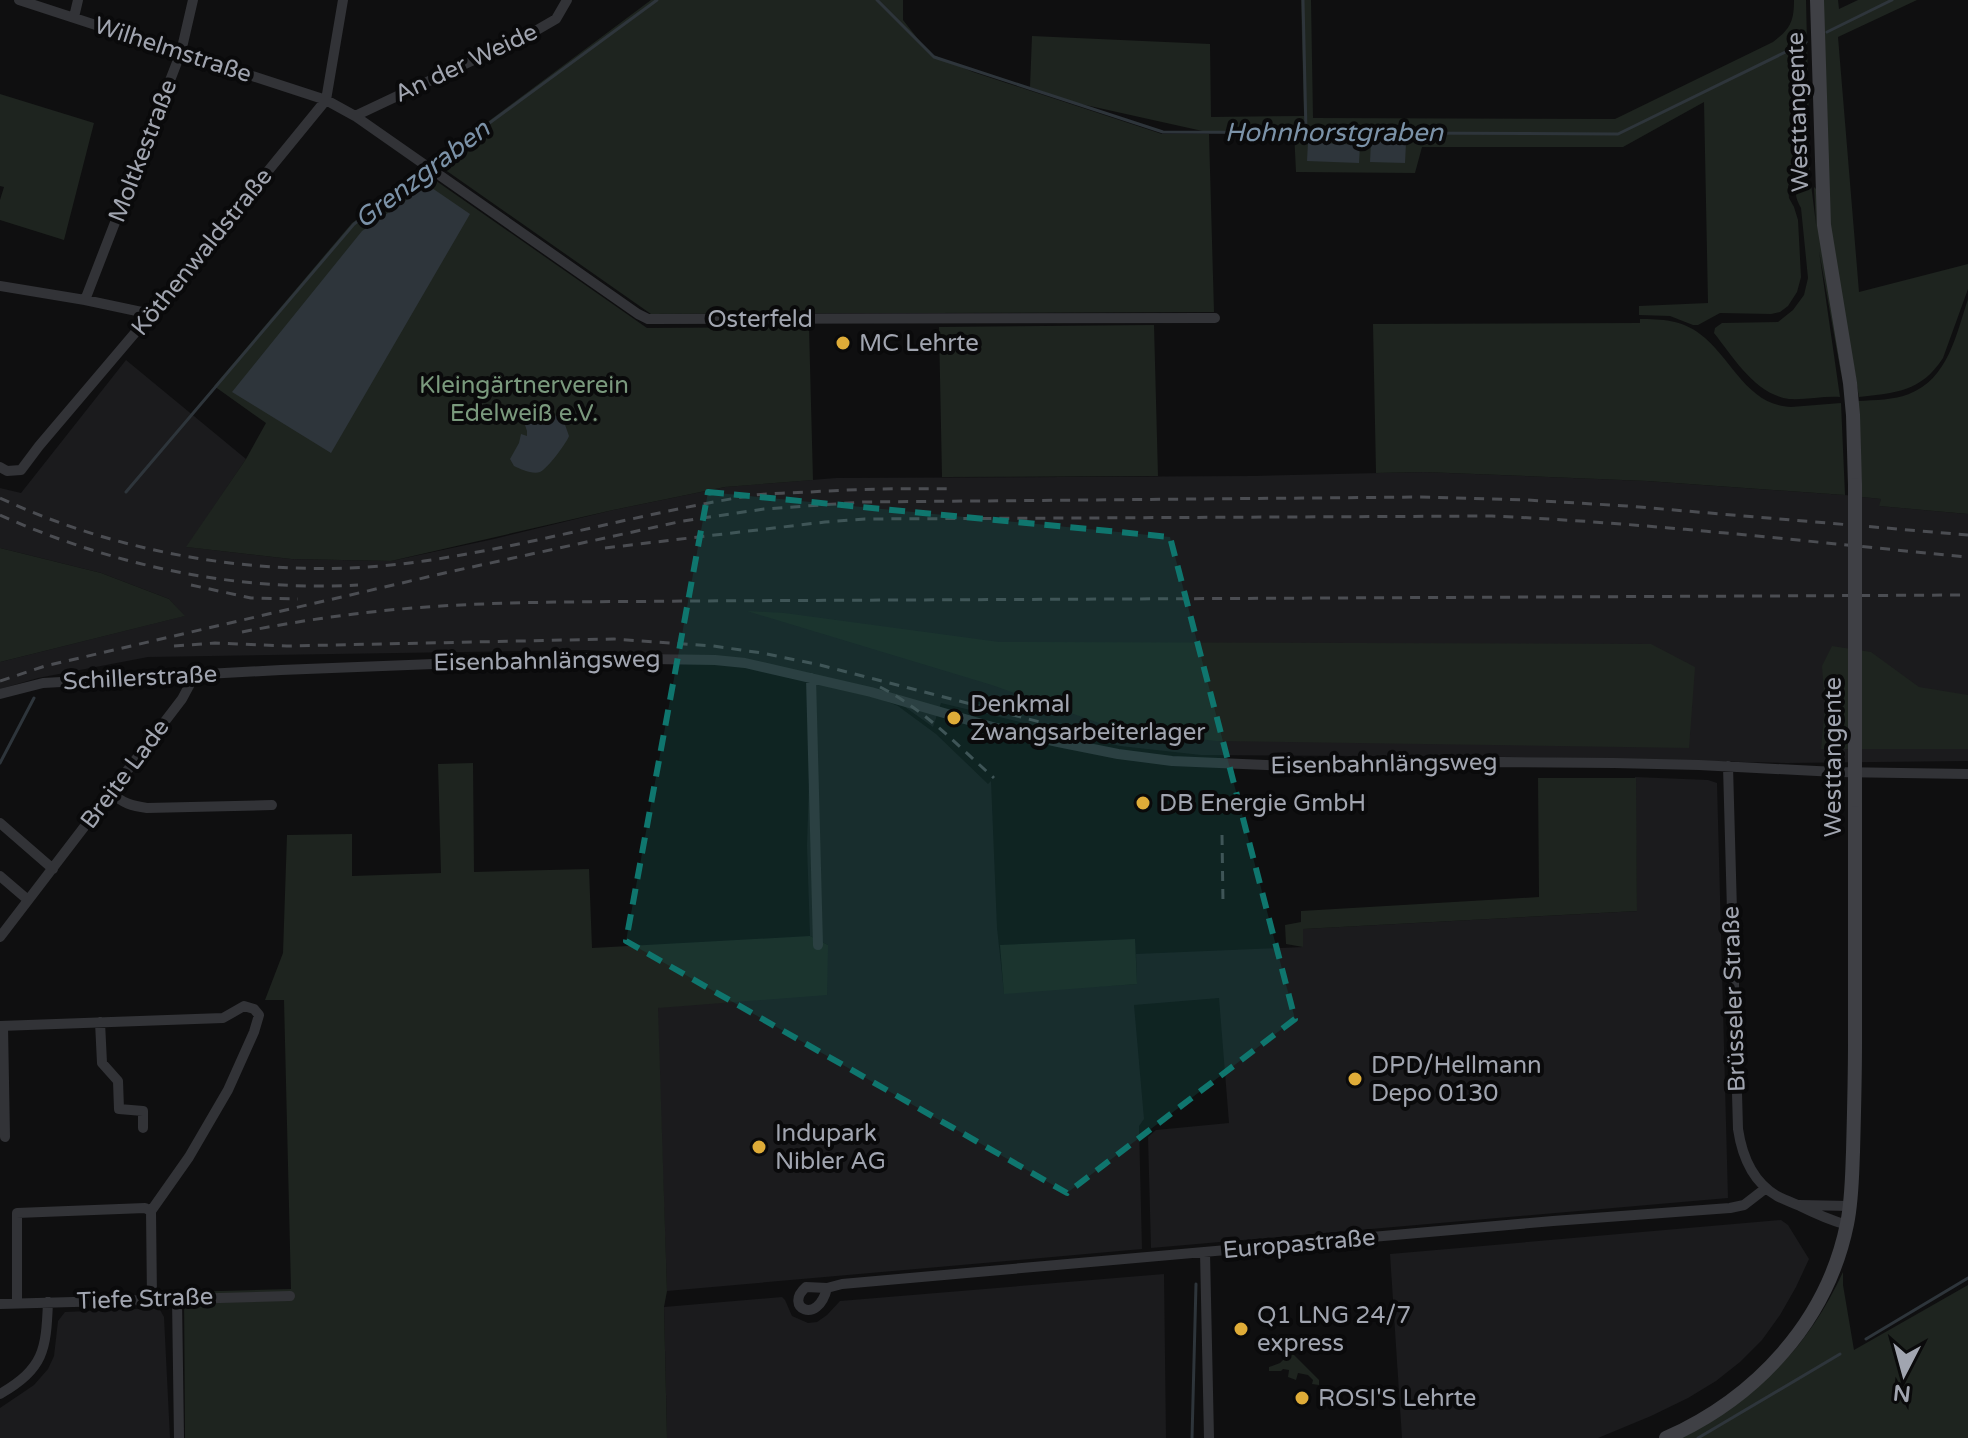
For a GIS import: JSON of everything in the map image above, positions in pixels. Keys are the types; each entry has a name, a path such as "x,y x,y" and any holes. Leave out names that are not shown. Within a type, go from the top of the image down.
{"main road":[{"name":"Westtangente","path":"1666,1438 1709,1416 1750,1388 1777,1361 1802,1329 1824,1292 1835,1267 1850,1206 1855,1099 1855,485 1850,383 1824,225 1817,0"}],"street":[{"name":"Wilhelmstraße","path":"19,0 326,100 355,116 430,168"},
{"path":"74,17 78,0"},
{"name":"Moltkestraße","path":"85,300 181,52 193,0"},
{"name":"Köthenwaldstraße","path":"3,469 21,470 326,100 343,0"},
{"name":"An der Weide","path":"355,116 537,30 556,19 567,0"},
{"name":"Osterfeld","path":"430,168 648,319 1215,318"},
{"path":"0,286 151,314"},
{"name":"Eisenbahnlängsweg","path":"281,670 572,658 745,663 871,692 996,728 1118,754 1172,761 1289,766 1515,762 1968,774"},
{"name":"Schillerstraße","path":"0,694 43,683 281,670"},
{"name":"Breite Lade","path":"1,934 182,699 189,686 190,675"},
{"path":"811,678 818,945"},
{"name":"Brüsseler Straße","path":"1728,766 1740,1146 1748,1165 1766,1188 1822,1217 1847,1225"},
{"path":"112,793 120,801 147,808 272,805"},
{"path":"0,823 53,869"},
{"path":"0,876 28,900"},
{"path":"5,1137 1,1026 223,1018 244,1006 254,1009 259,1015 254,1032 228,1090 189,1157 151,1211 152,1299"},
{"path":"100,1022 102,1063 118,1081 119,1109 143,1111 143,1128"},
{"name":"Europastraße","path":"827,1288 842,1284 1553,1221 1730,1208 1744,1205 1766,1188"},
{"name":"Brüsseler Straße","path":"1797,1205 1850,1206"},
{"path":"17,1303 17,1213 145,1208 151,1211"},
{"path":"1205,1252 1209,1438"},
{"name":"Tiefe Straße","path":"0,1304 290,1296"},
{"path":"177,1298 179,1438"},
{"path":"0,1394 31,1373 40,1360 45,1342 48,1302"}],"highlighted area":[{"path":"708,492 1170,537 1295,1019 1067,1193 626,941"}],"shaded area":[{"path":"1371,141 1406,143 1405,163 1370,162"},
{"path":"1308,142 1360,145 1359,163 1307,161"},
{"path":"432,188 470,214 331,453 232,392 362,231 422,189 427,191"},
{"path":"126,360 246,459 187,547 291,559 391,561 725,487 836,478 1424,472 1647,481 1845,495 1881,499 1880,506 1968,514 1968,761 1786,763 1201,755 1120,746 941,703 933,727 898,702 878,698 898,706 936,734 988,784 991,781 997,928 1004,992 1137,984 1136,954 1303,947 1302,929 1637,911 1635,777 1717,783 1728,1198 1151,1248 1148,1137 1156,1130 1229,1123 1219,998 1134,1005 1144,1119 1139,1126 1142,1249 667,1291 657,1008 828,945 810,936 807,846 815,682 741,658 585,650 148,657 38,678 0,689 0,662 184,616 169,599 101,573 0,548 0,488 21,493"},
{"path":"538,409 550,410 563,419 569,436 547,466 534,473 514,466 510,459 521,434 527,436 525,425 529,417"},
{"path":"1781,1220 1788,1225 1809,1259 1796,1287 1762,1340 1716,1381 1688,1398 1598,1438 1402,1438 1390,1254"},
{"path":"1164,1274 1166,1438 667,1438 664,1307 782,1297 792,1316 808,1323 817,1322 840,1301"},
{"path":"159,1308 164,1317 170,1438 0,1438 0,1408 34,1385 48,1369 54,1356 58,1321 65,1312"}],"green space":[{"path":"651,0 903,0 903,20 929,53 973,72 1162,134 1209,134 1214,312 651,314 434,162"},
{"path":"1301,0 1311,0 1313,118 1615,119 1773,42 1790,24 1794,0 1806,0 1810,171 1792,179 1788,186 1789,198 1798,220 1801,277 1797,292 1780,312 1720,313 1698,325 1670,316 1639,315 1639,306 1708,303 1704,102 1623,147 1422,147 1415,173 1296,172 1294,131 1207,132 1072,102 1030,87 1032,36 1210,44 1211,117 1304,116"},
{"path":"1821,0 1838,0 1839,9 1858,0 1917,0 1838,37 1859,292 1968,264 1968,289 1943,358 1926,378 1906,389 1884,394 1859,397 1828,216"},
{"path":"0,94 94,123 64,240 0,220 0,200 4,187 0,186"},
{"name":"Kleingärtnerverein Edelweiß e.V.","path":"422,171 647,328 809,327 813,480 725,487 391,561 291,559 186,547 246,459 266,423 214,386 352,223"},
{"path":"1802,182 1811,184 1816,224 1814,187 1816,189 1842,379 1819,251 1840,397 1789,399 1777,396 1746,374 1714,333 1722,323 1778,322 1793,310 1804,295 1808,278 1801,208 1796,194"},
{"path":"1968,299 1968,514 1879,506 1881,499 1862,497 1858,401 1903,396 1933,378 1949,354"},
{"path":"1640,319 1671,321 1693,329 1711,344 1751,389 1775,404 1791,407 1841,403 1845,495 1647,481 1424,472 1376,473 1373,324 1640,323"},
{"path":"1154,325 1158,476 942,477 939,327"},
{"path":"0,548 101,573 169,599 185,616 0,662"},
{"path":"747,611 784,613 999,642 1651,644 1695,667 1689,748 1216,741 1116,729 992,685"},
{"path":"1832,646 1871,652 1919,687 1968,695 1968,749 1821,749 1825,706 1822,666"},
{"path":"473,763 474,872 589,869 592,948 810,936 828,945 827,995 658,1008 667,1291 664,1307 667,1438 185,1438 184,1292 291,1289 284,1000 265,1000 283,953 287,835 352,834 352,876 441,873 438,764"},
{"path":"1538,778 1636,778 1637,911 1303,929 1303,947 1286,944 1285,925 1301,922 1301,911 1539,897"},
{"path":"1135,939 1137,984 1004,994 1000,945"},
{"path":"1843,1272 1854,1350 1968,1285 1968,1438 1675,1438 1736,1403 1775,1371 1813,1325"},
{"path":"1291,1352 1319,1380 1319,1385 1312,1384 1313,1380 1308,1375 1298,1373 1296,1380 1288,1377 1289,1370 1269,1371 1269,1367 1280,1363"}],"waterway":[{"name":"Grenzgraben","path":"431,166 657,0"},
{"name":"Hohnhorstgraben","path":"877,0 934,57 1163,132 1618,134 1806,42"},
{"path":"1303,0 1306,132"},
{"name":"Hohnhorstgraben","path":"1827,32 1892,0"},
{"name":"Grenzgraben","path":"126,492 354,224 425,171"},
{"name":"Grenzgraben","path":"0,763 34,698"},
{"path":"1866,1339 1968,1278"},
{"path":"1192,1438 1196,1284"},
{"path":"1698,1438 1840,1354"}],"railway":[{"path":"0,498 49,519 153,550 262,566 317,568 371,567 424,561 755,495 864,489 954,489"},
{"path":"0,681 45,666 449,572 683,521 764,509 863,502 1421,497 1627,506 1968,535"},
{"path":"0,515 86,548 175,571 266,584 358,585"},
{"path":"605,548 865,519 1492,516 1671,528 1968,557"},
{"path":"191,585 251,598 298,599"},
{"path":"242,632 391,610 534,602 1968,595"},
{"path":"174,646 614,639 713,646 820,665 1040,722"},
{"path":"880,687 926,717 994,778"},
{"path":"1222,835 1223,903"}],"place":[{"name":"MC Lehrte","path":"843,343"},
{"name":"Denkmal Zwangsarbeiterlager","path":"954,718"},
{"name":"DB Energie GmbH","path":"1143,803"},
{"name":"DPD/Hellmann Depo 0130","path":"1355,1079"},
{"name":"Indupark Nibler AG","path":"759,1147"},
{"name":"Q1 LNG 24/7 express","path":"1241,1329"},
{"name":"ROSI'S Lehrte","path":"1302,1398"}]}
